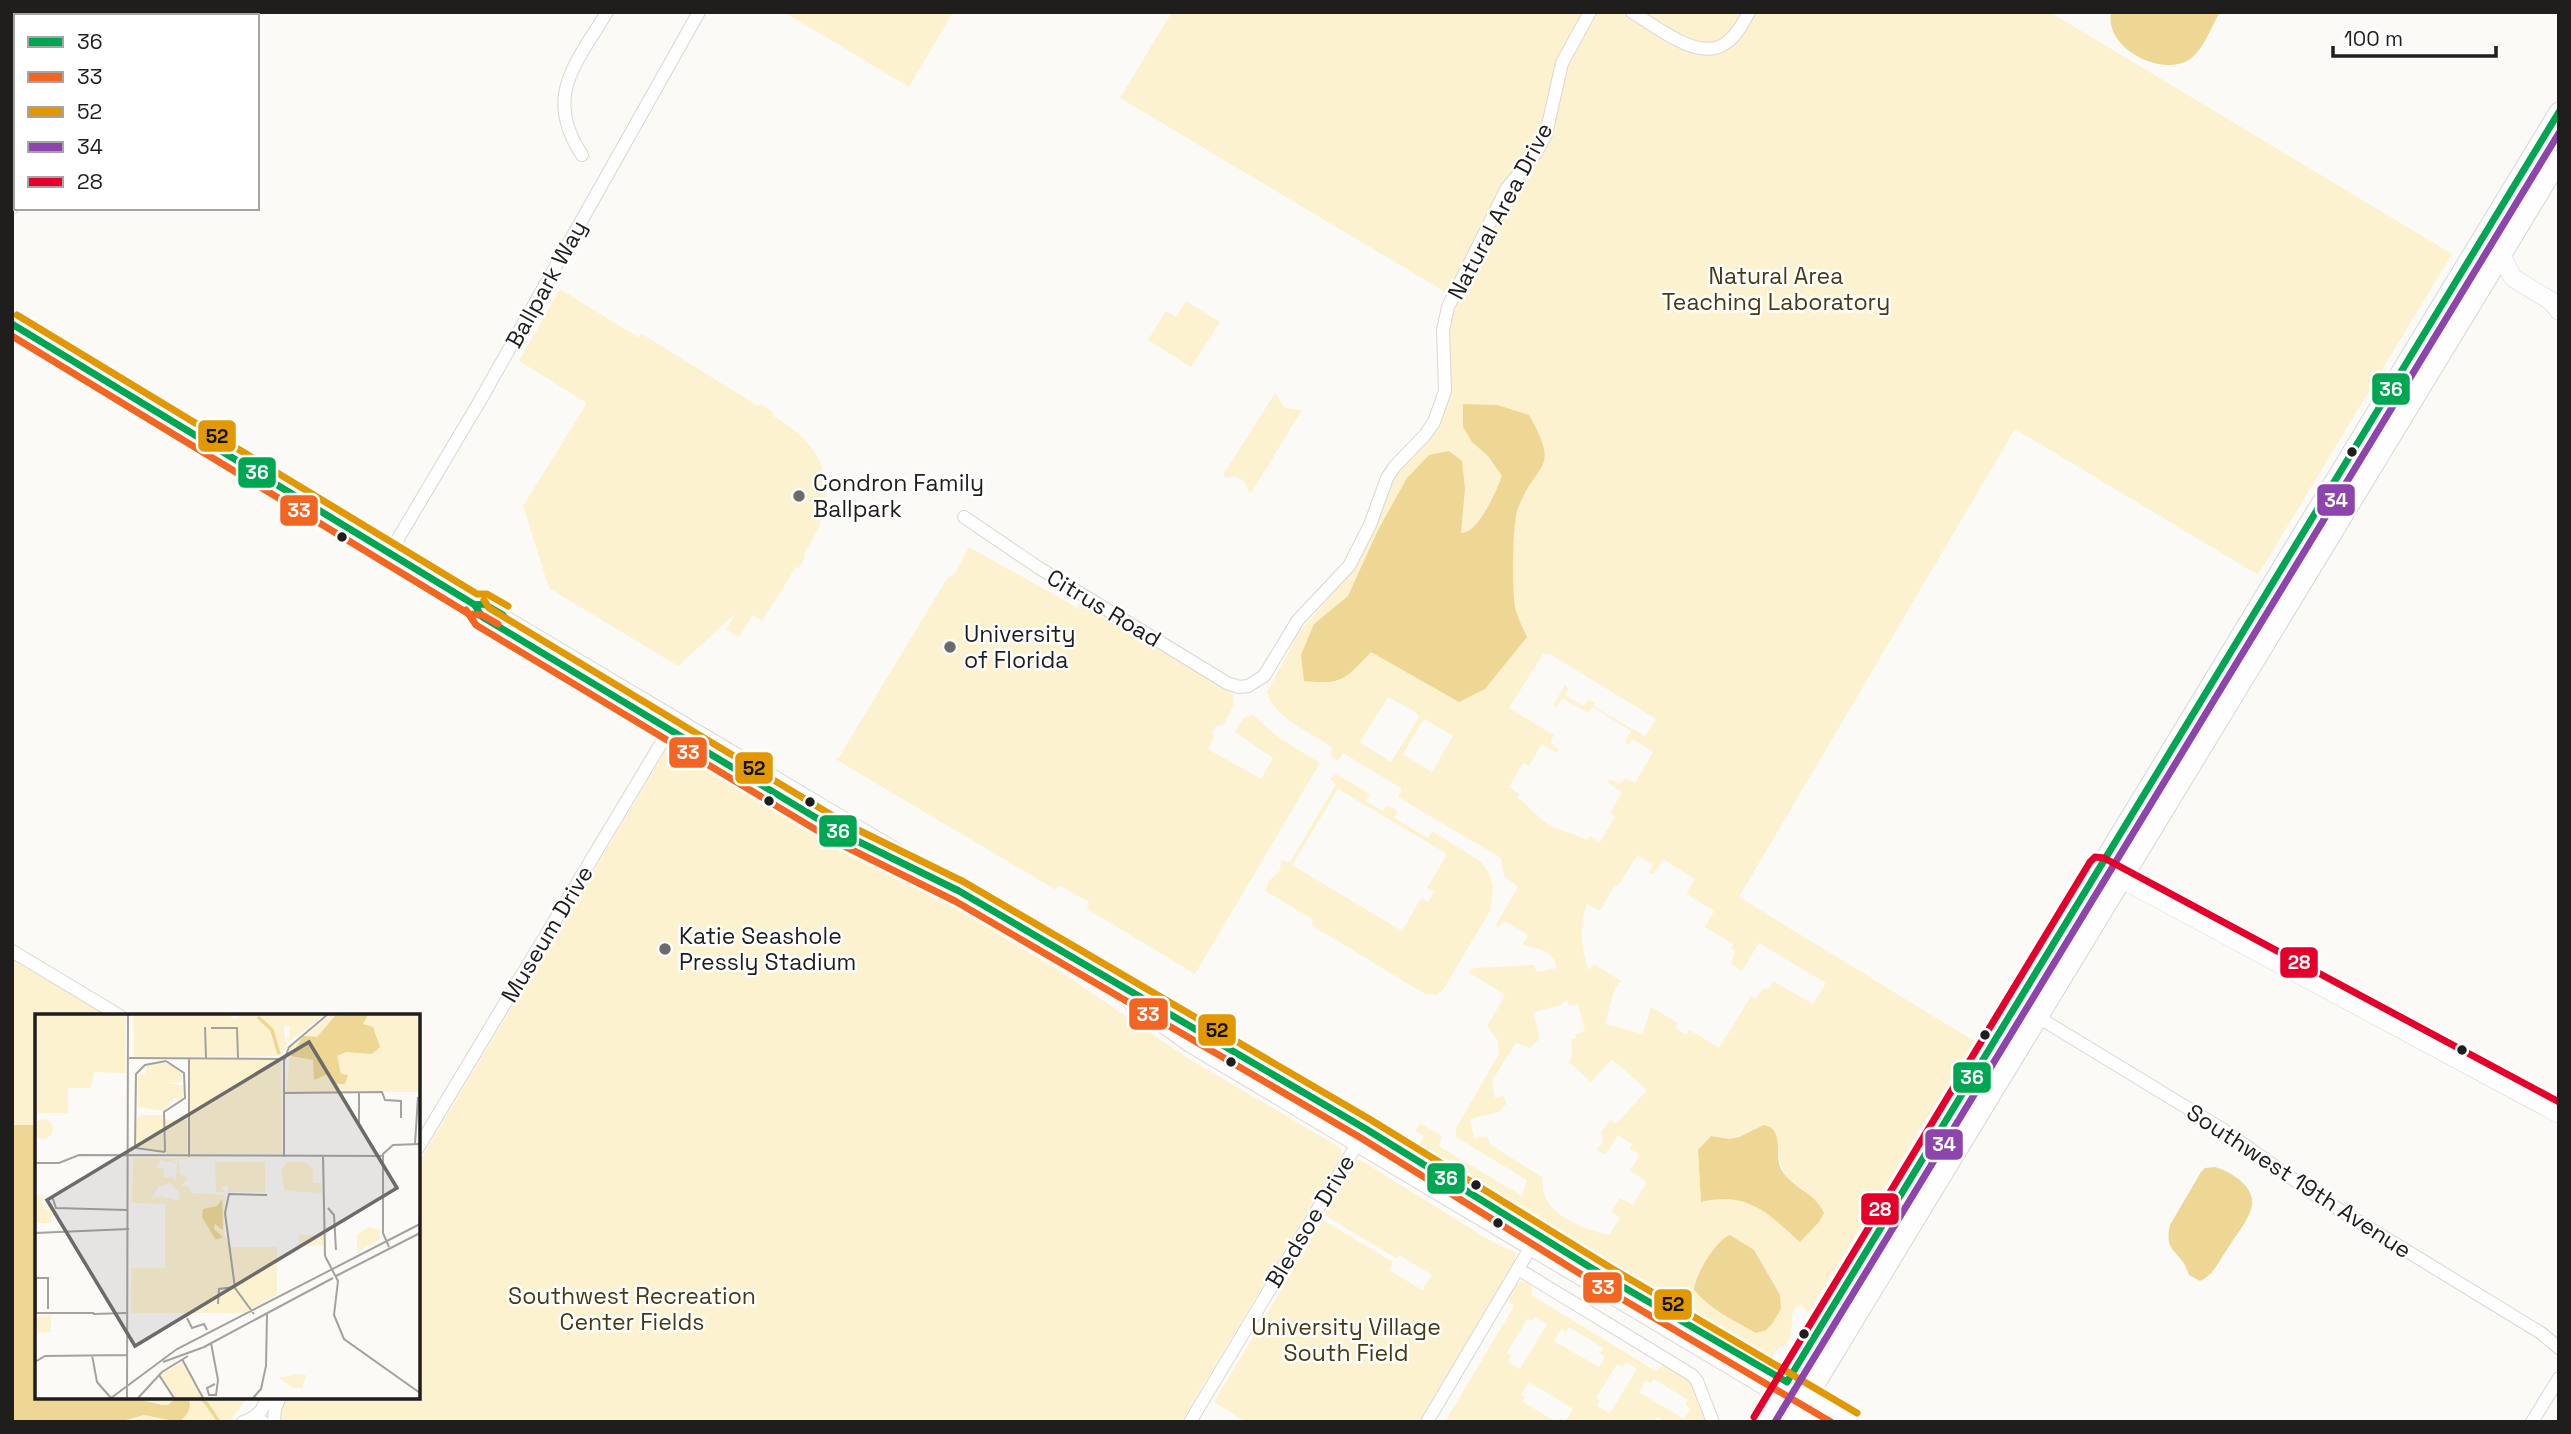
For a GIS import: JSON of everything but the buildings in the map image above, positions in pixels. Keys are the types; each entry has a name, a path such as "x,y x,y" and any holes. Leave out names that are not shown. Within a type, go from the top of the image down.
{"main road":[{"path":"1763,1422 2559,112"},
{"path":"2489,274 2488,253 2526,188 2533,155"},
{"path":"1800,1409 2559,160"},
{"path":"2424,382 2424,361 2467,287 2472,274 2472,254"},
{"path":"2501,254 2510,275 2551,301 2557,310"},
{"path":"2489,274 2546,309 2557,310"},
{"path":"2219,719 2214,703 2242,649 2243,632"},
{"path":"2099,867 2559,1114"},
{"path":"2038,1017 2033,999 2057,955 2063,928"}],"street":[{"path":"582,155 566,127 564,96 570,75 607,12"},
{"name":"Ballpark Way","path":"389,554 486,390 699,12"},
{"name":"Natural Area Drive","path":"1248,686 1264,676 1298,620 1349,566 1368,531 1387,478 1434,422 1446,387 1443,330 1447,311 1507,188 1545,138 1562,63 1590,12"},
{"path":"1632,12 1685,43 1705,50 1726,44 1737,33 1749,12"},
{"path":"12,324 475,605 478,614 673,724 852,839 959,891 1366,1129 1782,1390 1800,1409 1820,1422"},
{"name":"Citrus Road","path":"964,517 1039,568 1227,683 1239,687 1248,686"},
{"name":"Museum Drive","path":"420,1145 673,724"},
{"path":"12,951 117,1014"},
{"path":"1060,951 1188,1045 1530,1250 1782,1390"},
{"name":"Southwest 19th Avenue","path":"2038,1017 2222,1129 2317,1196 2541,1333 2559,1348"},
{"name":"Bledsoe Drive","path":"1190,1422 1366,1129"},
{"path":"1427,1422 1538,1236"},
{"path":"1518,1269 1692,1375 1697,1381 1713,1422"},
{"path":"2532,1422 2559,1378"},
{"path":"253,1421 267,1399"},
{"path":"274,1422 279,1399"},
{"path":"1800,1409 1852,1422"}],"green space":[{"path":"784,12 953,12 909,87"},
{"name":"Natural Area Teaching Laboratory","path":"1172,12 2050,12 2452,254 2258,575 2015,429 1739,897 1974,1041 1808,1313 1802,1305 1794,1309 1788,1342 1776,1350 1770,1361 1494,1197 1418,1146 1424,1136 1415,1131 1420,1123 1442,1136 1439,1146 1522,1196 1527,1180 1456,1137 1456,1128 1499,1054 1498,1041 1487,1026 1505,995 1468,972 1473,968 1534,965 1537,972 1557,968 1548,953 1523,944 1528,935 1504,921 1499,928 1495,926 1518,887 1504,876 1501,858 1398,797 1402,789 1343,753 1338,761 1330,755 1332,747 1284,717 1270,701 1267,692 1298,634 1355,567 1392,481 1401,467 1424,445 1438,424 1449,398 1449,327 1457,299 1120,98","holes":["1543,654 1550,654 1656,719 1645,736 1593,706 1595,702 1588,700 1583,706 1565,695 1568,688 1565,685 1553,705 1556,709 1562,698 1588,713 1592,707 1631,731 1625,742 1629,745 1633,739 1653,752 1635,783 1625,778 1620,784 1610,779 1608,783 1622,792 1610,813 1615,816 1600,842 1590,836 1587,840 1551,826 1517,798 1519,794 1509,787 1523,763 1529,766 1542,744 1557,753 1559,750 1550,742 1554,735 1509,708","1388,697 1417,713 1419,717 1391,762 1360,742","1424,719 1453,736 1432,772 1403,754","1637,855 1653,865 1649,872 1653,875 1663,859 1695,879 1686,894 1714,911 1705,927 1733,944 1731,949 1735,951 1731,964 1742,971 1759,943 1826,983 1813,1004 1773,981 1768,990 1763,988 1756,999 1751,996 1719,1048 1690,1030 1686,1035 1675,1028 1678,1023 1651,1007 1643,1034 1605,1024 1615,988 1621,981 1594,964 1589,970 1582,945 1582,929 1587,904 1600,911 1615,885 1618,886","1567,1001 1569,1006 1578,1004 1585,1031 1575,1034 1576,1038 1571,1040 1572,1056 1569,1062 1591,1082 1612,1059 1647,1090 1616,1124 1610,1120 1601,1132 1603,1141 1597,1150 1605,1155 1618,1135 1632,1144 1630,1149 1640,1155 1630,1171 1647,1182 1633,1205 1620,1198 1611,1212 1620,1218 1609,1235 1574,1223 1554,1210 1543,1190 1543,1178 1490,1144 1487,1136 1474,1138 1470,1119 1499,1112 1506,1104 1504,1096 1495,1098 1492,1081 1516,1043 1530,1048 1540,1038 1533,1012 1562,1005","1750,1133 1777,1135 1785,1174 1794,1185 1802,1189 1819,1222 1800,1242 1774,1219 1745,1202 1723,1197 1701,1201 1698,1150 1711,1136 1729,1139"]},
{"path":"560,289 639,338 642,334 758,406 761,404 804,439 820,462 823,472 814,474 816,482 824,479 826,500 819,527 799,568 796,567 762,621 752,615 739,637 726,630 735,614 678,666 549,588 523,506 587,403 519,361"},
{"path":"1186,301 1220,322 1191,367 1148,340 1166,311 1176,317"},
{"path":"1275,393 1284,407 1302,410 1251,493 1245,482 1235,476 1227,478 1223,475"},
{"path":"969,547 1076,607 1074,612 1081,601 1229,690 1234,699 1233,707 1223,725 1216,726 1208,749 1261,779 1273,758 1235,732 1243,718 1253,715 1278,737 1320,763 1195,974 1087,909 1089,902 1059,885 1056,890 835,759 839,757"},
{"name":"Southwest Recreation Center Fields","path":"677,743 1052,966 1189,1059 1341,1148 1341,1156 1181,1422 277,1422 283,1399 420,1399 420,1160 666,750"},
{"path":"1336,774 1370,794 1366,801 1383,811 1387,805 1398,811 1394,818 1428,838 1432,831 1480,861 1489,873 1493,887 1490,911 1443,990 1436,995 1425,994 1313,926 1311,918 1265,891 1269,881 1280,870 1281,860 1290,862 1336,784 1330,779","holes":["1338,789 1447,854 1427,888 1434,892 1428,902 1421,898 1402,931 1292,865"]},
{"path":"12,957 107,1014 35,1014 35,1399 246,1399 229,1422 12,1422"},
{"name":"University Village South Field","path":"1359,1159 1489,1240 1516,1253 1515,1260 1419,1422 1246,1422 1214,1402 1323,1220 1393,1262 1389,1270 1422,1290 1432,1275 1399,1255 1396,1258 1324,1215 1353,1164"},
{"path":"1520,1282 1532,1285 1531,1295 1656,1371 1664,1364 1689,1378 1707,1422 1666,1422 1658,1417 1655,1422 1558,1422 1560,1418 1566,1421 1573,1409 1529,1382 1521,1394 1525,1397 1523,1402 1556,1422 1445,1422 1514,1306 1509,1302 1510,1296 1514,1286","holes":["1535,1317 1547,1324 1520,1369 1508,1362 1511,1356 1507,1353 1527,1319 1532,1321","1569,1327 1603,1348 1600,1353 1605,1357 1599,1367 1554,1341 1561,1329 1566,1332","1626,1362 1637,1369 1610,1413 1597,1406 1600,1401 1596,1398 1617,1364 1622,1367","1654,1379 1688,1400 1685,1404 1690,1408 1684,1419 1639,1392 1646,1380 1651,1383"]}],"shaded area":[{"path":"2111,12 2220,12 2193,57 2175,65 2162,65 2148,61 2124,47 2111,25"},
{"path":"1463,404 1497,405 1529,415 1543,447 1543,465 1525,493 1516,516 1513,572 1515,607 1527,637 1485,689 1459,702 1371,652 1342,678 1327,682 1304,681 1301,655 1314,624 1348,596 1378,530 1407,478 1429,455 1449,451 1462,461 1465,489 1461,533 1474,526 1486,510 1502,476 1488,456 1472,442 1463,427"},
{"path":"12,1125 35,1125 35,1399 137,1399 168,1405 175,1399 188,1399 190,1405 179,1422 144,1415 118,1422 12,1422"},
{"path":"1764,1125 1770,1127 1777,1137 1781,1169 1791,1181 1815,1200 1824,1213 1800,1242 1767,1214 1744,1202 1717,1199 1701,1202 1698,1150 1711,1136 1729,1139 1739,1137"},
{"path":"2215,1167 2242,1182 2251,1194 2251,1209 2241,1229 2212,1271 2200,1281 2189,1275 2182,1260 2171,1247 2170,1225 2201,1172 2205,1168"},
{"path":"1730,1235 1754,1250 1780,1295 1781,1309 1766,1330 1756,1333 1739,1324 1715,1309 1694,1290 1707,1259 1724,1238"}],"waterway":[{"path":"202,1399 219,1422"}],"transit line":[{"name":"36","path":"475,605 481,616 843,834 959,891 1366,1129 1606,1277 1787,1382 2559,112"},
{"name":"34","path":"1775,1422 2559,133"},
{"name":"52","path":"17,315 477,594 487,594 508,606"},
{"name":"36","path":"12,324 475,605 484,604 503,615"},
{"name":"33","path":"12,336 469,614 482,615 498,624"},
{"name":"52","path":"484,600 489,608 848,825 964,882 1371,1120 1611,1268 1857,1413"},
{"name":"33","path":"466,610 476,625 838,843 955,901 1361,1138 1600,1286 1831,1422"},
{"name":"28","path":"1754,1417 2095,857 2104,858 2559,1102"}],"place":[{"name":"Condron Family Ballpark","path":"799,496"},
{"name":"University of Florida","path":"950,647"},
{"name":"Katie Seashole Pressly Stadium","path":"665,949"}]}
